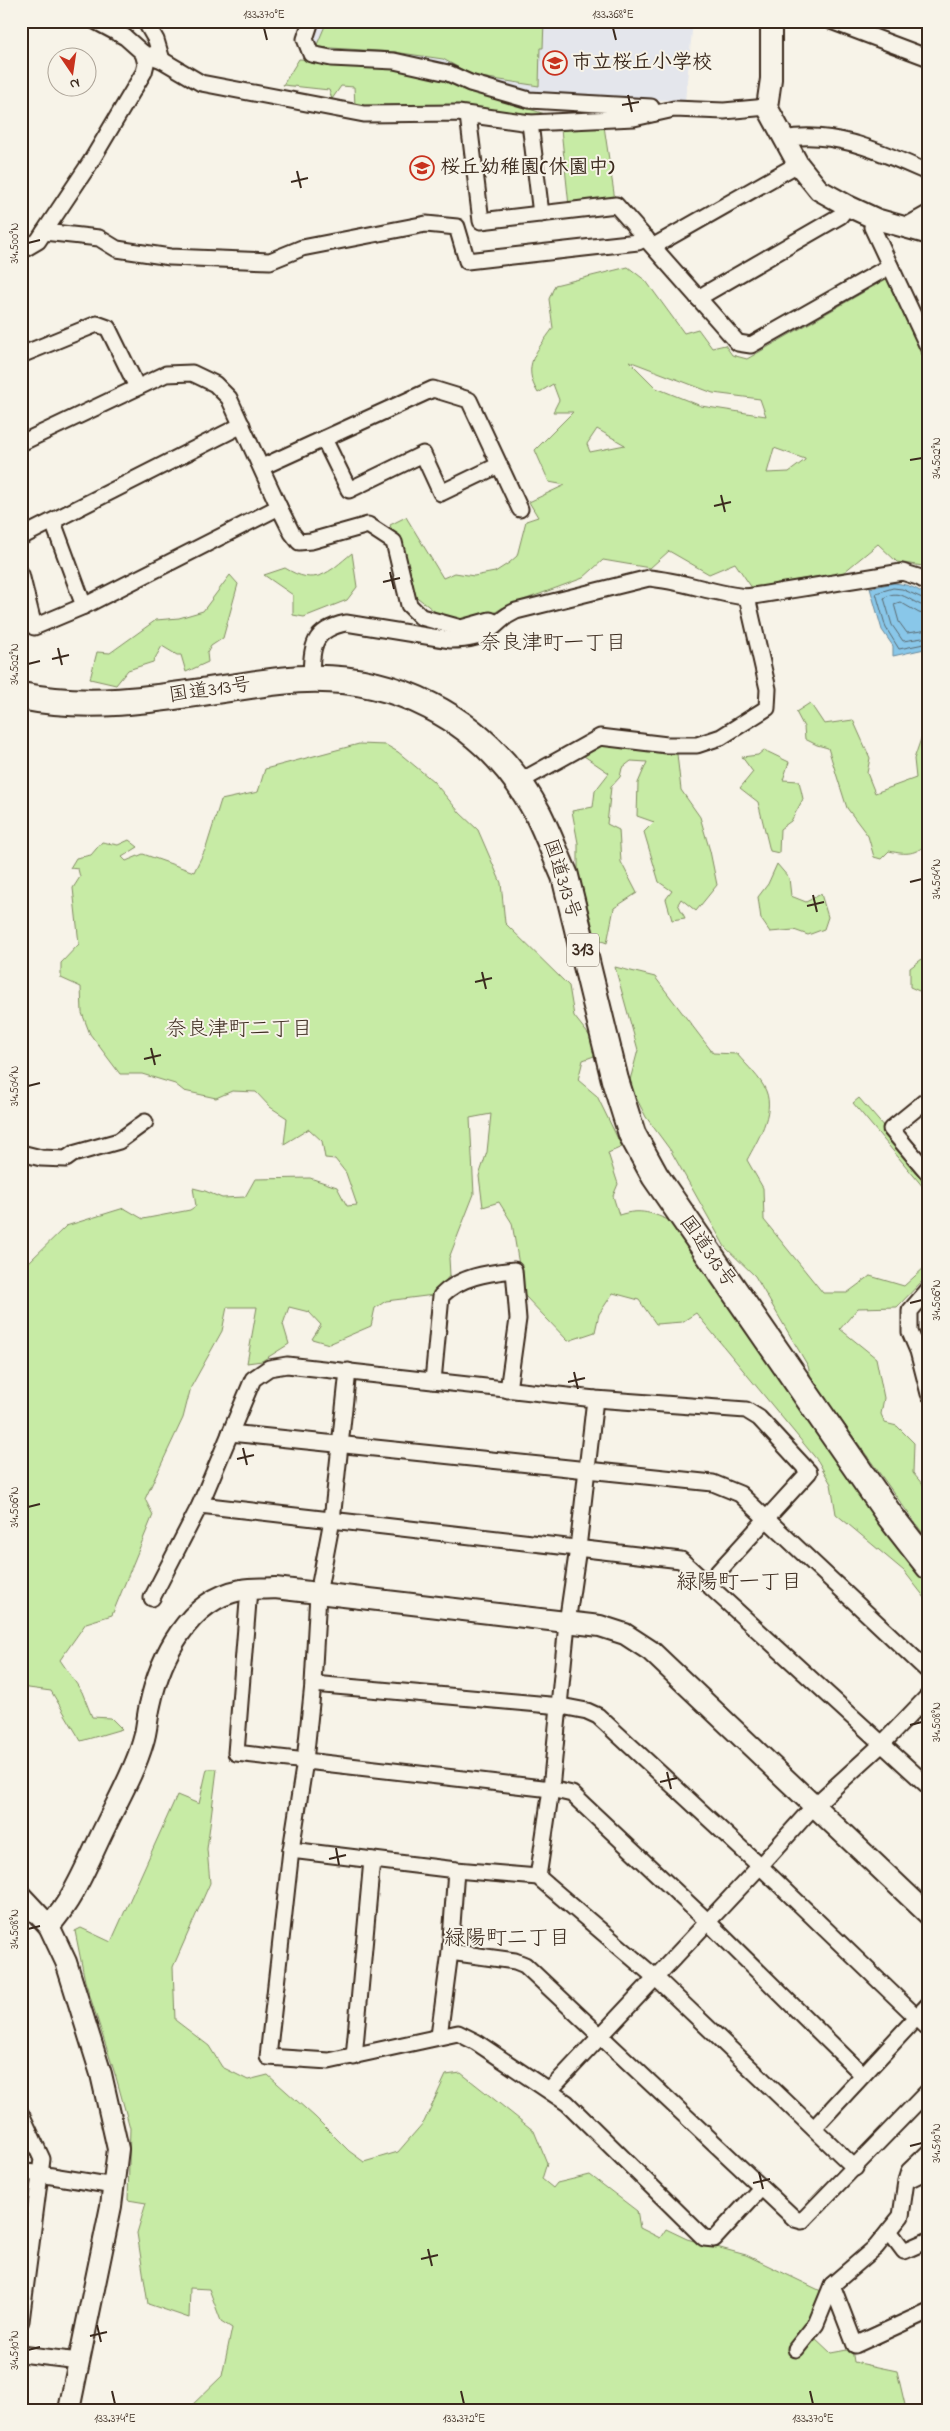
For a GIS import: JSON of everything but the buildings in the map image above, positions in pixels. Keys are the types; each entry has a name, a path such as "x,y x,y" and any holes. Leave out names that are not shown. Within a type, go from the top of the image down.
{"highway":[{"name":"国道313号","path":"21,696 76,703 118,702 312,678 372,684 424,702 473,734 520,785 538,814 564,876 615,1080 632,1134 655,1176 890,1516 929,1566"}],"street":[{"path":"95,21 125,37 143,53 162,60 201,83 364,114 468,115 530,123 634,118 674,109 724,111 767,107"},
{"path":"119,21 127,32 125,37"},
{"path":"145,21 156,40 162,60"},
{"path":"311,21 305,39 311,54 331,58 394,61 448,74 470,84 529,100 651,107 654,113"},
{"path":"771,21 771,79 767,107 798,164 819,190 848,206 876,218 929,234"},
{"path":"831,21 929,58"},
{"path":"21,251 38,241 90,163 144,72 146,64 143,53"},
{"path":"468,115 481,221"},
{"path":"530,123 541,214"},
{"path":"783,139 798,136 850,141 929,173"},
{"path":"457,227 467,261 650,242 798,164"},
{"path":"44,232 99,238 117,248 170,257 270,261 310,246 426,224 471,227 481,221 616,205 738,343 751,345 890,266"},
{"path":"698,298 840,216 848,206"},
{"path":"906,226 929,213"},
{"path":"876,218 872,227 929,349"},
{"path":"21,355 97,324 108,328 137,387"},
{"path":"21,442 166,374 192,373 198,375 215,384 229,398 292,533 299,542 311,541 368,525 394,542 409,605 421,617 461,628 490,620 497,623"},
{"path":"262,467 432,389 470,400 520,509"},
{"path":"21,537 242,425"},
{"path":"324,439 349,490 423,454 441,493 499,465"},
{"path":"21,574 34,627 84,606 280,507"},
{"path":"53,522 84,606"},
{"path":"312,678 312,657 320,634 329,627 346,623 457,640 474,638 490,631 502,617 516,611 649,578 667,580 727,595 747,597 902,572 918,577 929,584"},
{"path":"520,785 528,777 600,737 667,745 698,745 721,737 767,708 768,689 747,597"},
{"path":"929,1098 891,1129 929,1174"},
{"path":"21,1153 41,1158 66,1159 73,1154 119,1141 146,1122"},
{"path":"432,1381 441,1296 448,1289 484,1273 514,1270 518,1319 508,1390"},
{"path":"929,1289 910,1311 910,1332 918,1351 929,1394"},
{"path":"152,1598 200,1505 253,1379 268,1368 287,1365 595,1400 746,1410 759,1418 810,1472 708,1584"},
{"path":"348,1371 332,1520 318,1594 313,1684 305,1761 291,1850 268,2057 329,2060 354,2057 458,2033 476,2042 550,2090 566,2103 704,2238 714,2239 761,2188"},
{"path":"538,1877 551,1789 567,1622 578,1548 595,1400"},
{"path":"230,1433 714,1483 740,1494 929,1672"},
{"path":"200,1505 681,1560 929,1787"},
{"path":"49,1926 64,1910 143,1742 160,1666 176,1636 196,1614 217,1599 240,1590 275,1588 600,1626 625,1634 651,1651 929,1915"},
{"path":"249,1589 236,1753 551,1789 572,1794 708,1922 863,2076"},
{"path":"313,1684 560,1706 587,1711 598,1716 760,1866 929,2029"},
{"path":"550,2090 814,1806 882,1744 929,1695"},
{"path":"291,1850 456,1870 538,1877 656,1978 855,2168"},
{"path":"354,2057 372,1860"},
{"path":"439,2036 450,1952 456,1870"},
{"path":"21,1896 49,1926 66,1962 101,2074 118,2149 114,2186 69,2410"},
{"path":"450,1952 515,1961 525,1965 795,2219 802,2221 929,2090"},
{"path":"814,2128 929,2004"},
{"path":"21,2114 42,2159 26,2241 21,2321"},
{"path":"796,2349 816,2324 832,2285 876,2247 901,2216 909,2171 929,2152"},
{"path":"906,2180 929,2170"},
{"path":"21,2171 114,2186"},
{"path":"889,2231 904,2251 929,2240"},
{"path":"832,2285 856,2345 929,2311"},
{"path":"21,2354 79,2361"}],"shaded area":[{"name":"市立桜丘小学校","path":"315,21 693,21 685,101 519,92 312,49"}],"green space":[{"path":"327,21 544,21 543,48 540,48 539,86 474,76 443,59 394,52 316,47"},
{"path":"299,59 391,64 445,76 468,90 558,118 528,119 458,106 355,106 354,87 341,86 332,99 329,90 283,85"},
{"path":"604,126 615,200 569,206 561,129"},
{"path":"628,267 646,281 684,333 698,329 712,348 725,345 732,355 747,359 888,278 929,357 929,567 897,562 878,544 844,572 752,588 735,563 709,574 669,551 650,568 603,560 583,578 502,608 486,618 459,622 443,618 413,594 390,525 406,517 443,578 455,573 474,576 495,572 517,556 526,521 538,517 529,502 565,485 549,482 535,450 573,412 553,412 559,400 553,384 538,393 531,374 533,359 553,328 549,299 555,285","holes":["629,361 713,393 760,399 766,416 701,406 656,388","597,429 625,445 590,452 587,444","774,448 805,459 789,472 767,473"]},
{"path":"352,553 357,587 347,600 304,617 293,615 293,595 264,575 285,568 305,576 321,575 328,572"},
{"path":"230,575 238,584 223,638 211,646 207,653 208,662 186,672 181,655 177,655 162,646 153,662 128,670 116,685 90,679 97,652 110,653 156,620 179,618 203,611"},
{"path":"810,703 824,724 853,720 870,758 867,773 875,793 916,778 914,759 924,730 922,716 929,712 929,842 915,852 901,853 889,851 881,859 874,857 868,836 847,808 828,748 805,739 804,727 796,712"},
{"path":"606,743 677,754 681,790 700,817 717,885 696,911 681,899 678,904 685,918 672,920 666,899 672,891 659,882 644,832 654,822 637,816 638,783 647,762 631,761 622,768 620,777 611,787 607,824 619,830 621,862 637,893 614,908 607,943 596,939 578,872 578,843 572,811 593,807 595,791 609,773 584,756"},
{"path":"359,744 386,745 398,752 433,781 460,813 478,830 501,883 505,923 569,986 574,1016 592,1039 597,1055 583,1060 578,1080 597,1096 622,1147 608,1153 618,1184 613,1196 619,1215 646,1212 673,1222 929,1580 929,1603 904,1571 836,1514 831,1484 818,1461 696,1313 682,1322 656,1324 639,1300 613,1293 599,1314 595,1332 568,1341 524,1295 512,1223 499,1202 483,1207 479,1176 487,1152 491,1114 470,1118 474,1194 449,1258 450,1275 434,1295 386,1301 375,1308 371,1326 329,1344 312,1339 321,1325 309,1312 289,1307 283,1324 289,1344 262,1361 247,1363 257,1307 227,1307 222,1331 191,1387 183,1418 145,1499 153,1515 112,1615 86,1623 60,1660 82,1692 92,1717 111,1718 122,1729 81,1741 51,1691 21,1687 21,1305 25,1299 28,1263 66,1226 124,1208 143,1219 190,1210 196,1206 193,1188 222,1198 245,1197 255,1179 310,1178 337,1187 347,1206 357,1205 346,1173 335,1159 325,1158 322,1141 309,1129 284,1144 287,1118 270,1107 256,1092 232,1091 216,1098 184,1091 175,1084 142,1074 120,1074 90,1034 82,1013 81,987 61,978 61,963 79,944 73,888 80,877 78,869 70,868 76,858 91,855 102,842 118,845 129,840 138,847 122,857 126,861 143,854 194,872 206,848 221,800 258,792 265,769"},
{"path":"764,750 789,762 783,780 799,781 803,799 791,821 780,829 779,853 770,851 758,802 740,788 753,772 742,757 758,755"},
{"path":"777,864 789,878 791,896 806,902 821,894 828,917 824,929 808,935 794,930 770,932 761,919 758,897 768,884"},
{"path":"929,937 929,992 926,994 910,987 910,968 926,956 925,946"},
{"path":"615,967 655,977 713,1053 737,1054 761,1081 768,1100 767,1117 760,1136 747,1160 763,1188 764,1220 823,1293 847,1293 870,1276 904,1286 925,1267 925,1261 929,1256 929,1274 897,1307 858,1308 840,1329 876,1358 884,1398 881,1414 885,1423 897,1426 914,1443 913,1473 929,1492 929,1542 811,1378 808,1366 755,1276 725,1247 671,1151 646,1117 629,1084 638,1050"},
{"path":"859,1098 929,1179 929,1194 853,1103"},
{"path":"207,1769 217,1769 207,1849 210,1883 173,1967 175,2020 209,2046 222,2067 248,2080 268,2075 315,2117 349,2151 364,2162 398,2152 424,2122 446,2075 461,2073 534,2131 547,2163 542,2179 553,2188 557,2183 590,2175 637,2211 640,2228 660,2238 666,2229 687,2239 746,2255 821,2291 821,2302 813,2336 831,2353 852,2349 854,2362 897,2371 905,2405 911,2410 187,2410 222,2376 232,2328 221,2321 209,2289 190,2288 189,2318 148,2304 137,2233 146,2203 128,2200 130,2128 116,2077 85,1981 75,1931 81,1928 111,1942 177,1795 199,1804"}],"water":[{"path":"893,583 912,587 929,598 929,648 893,656 893,646 882,630 870,588"}],"place":[{"name":"市立桜丘小学校","path":"555,63"},
{"name":"桜丘幼稚園(休園中)","path":"422,168"}],"district":[{"name":"奈良津町一丁目","path":"553,644"},
{"name":"奈良津町二丁目","path":"239,1030"},
{"name":"緑陽町一丁目","path":"739,1583"},
{"name":"緑陽町二丁目","path":"507,1939"}]}
